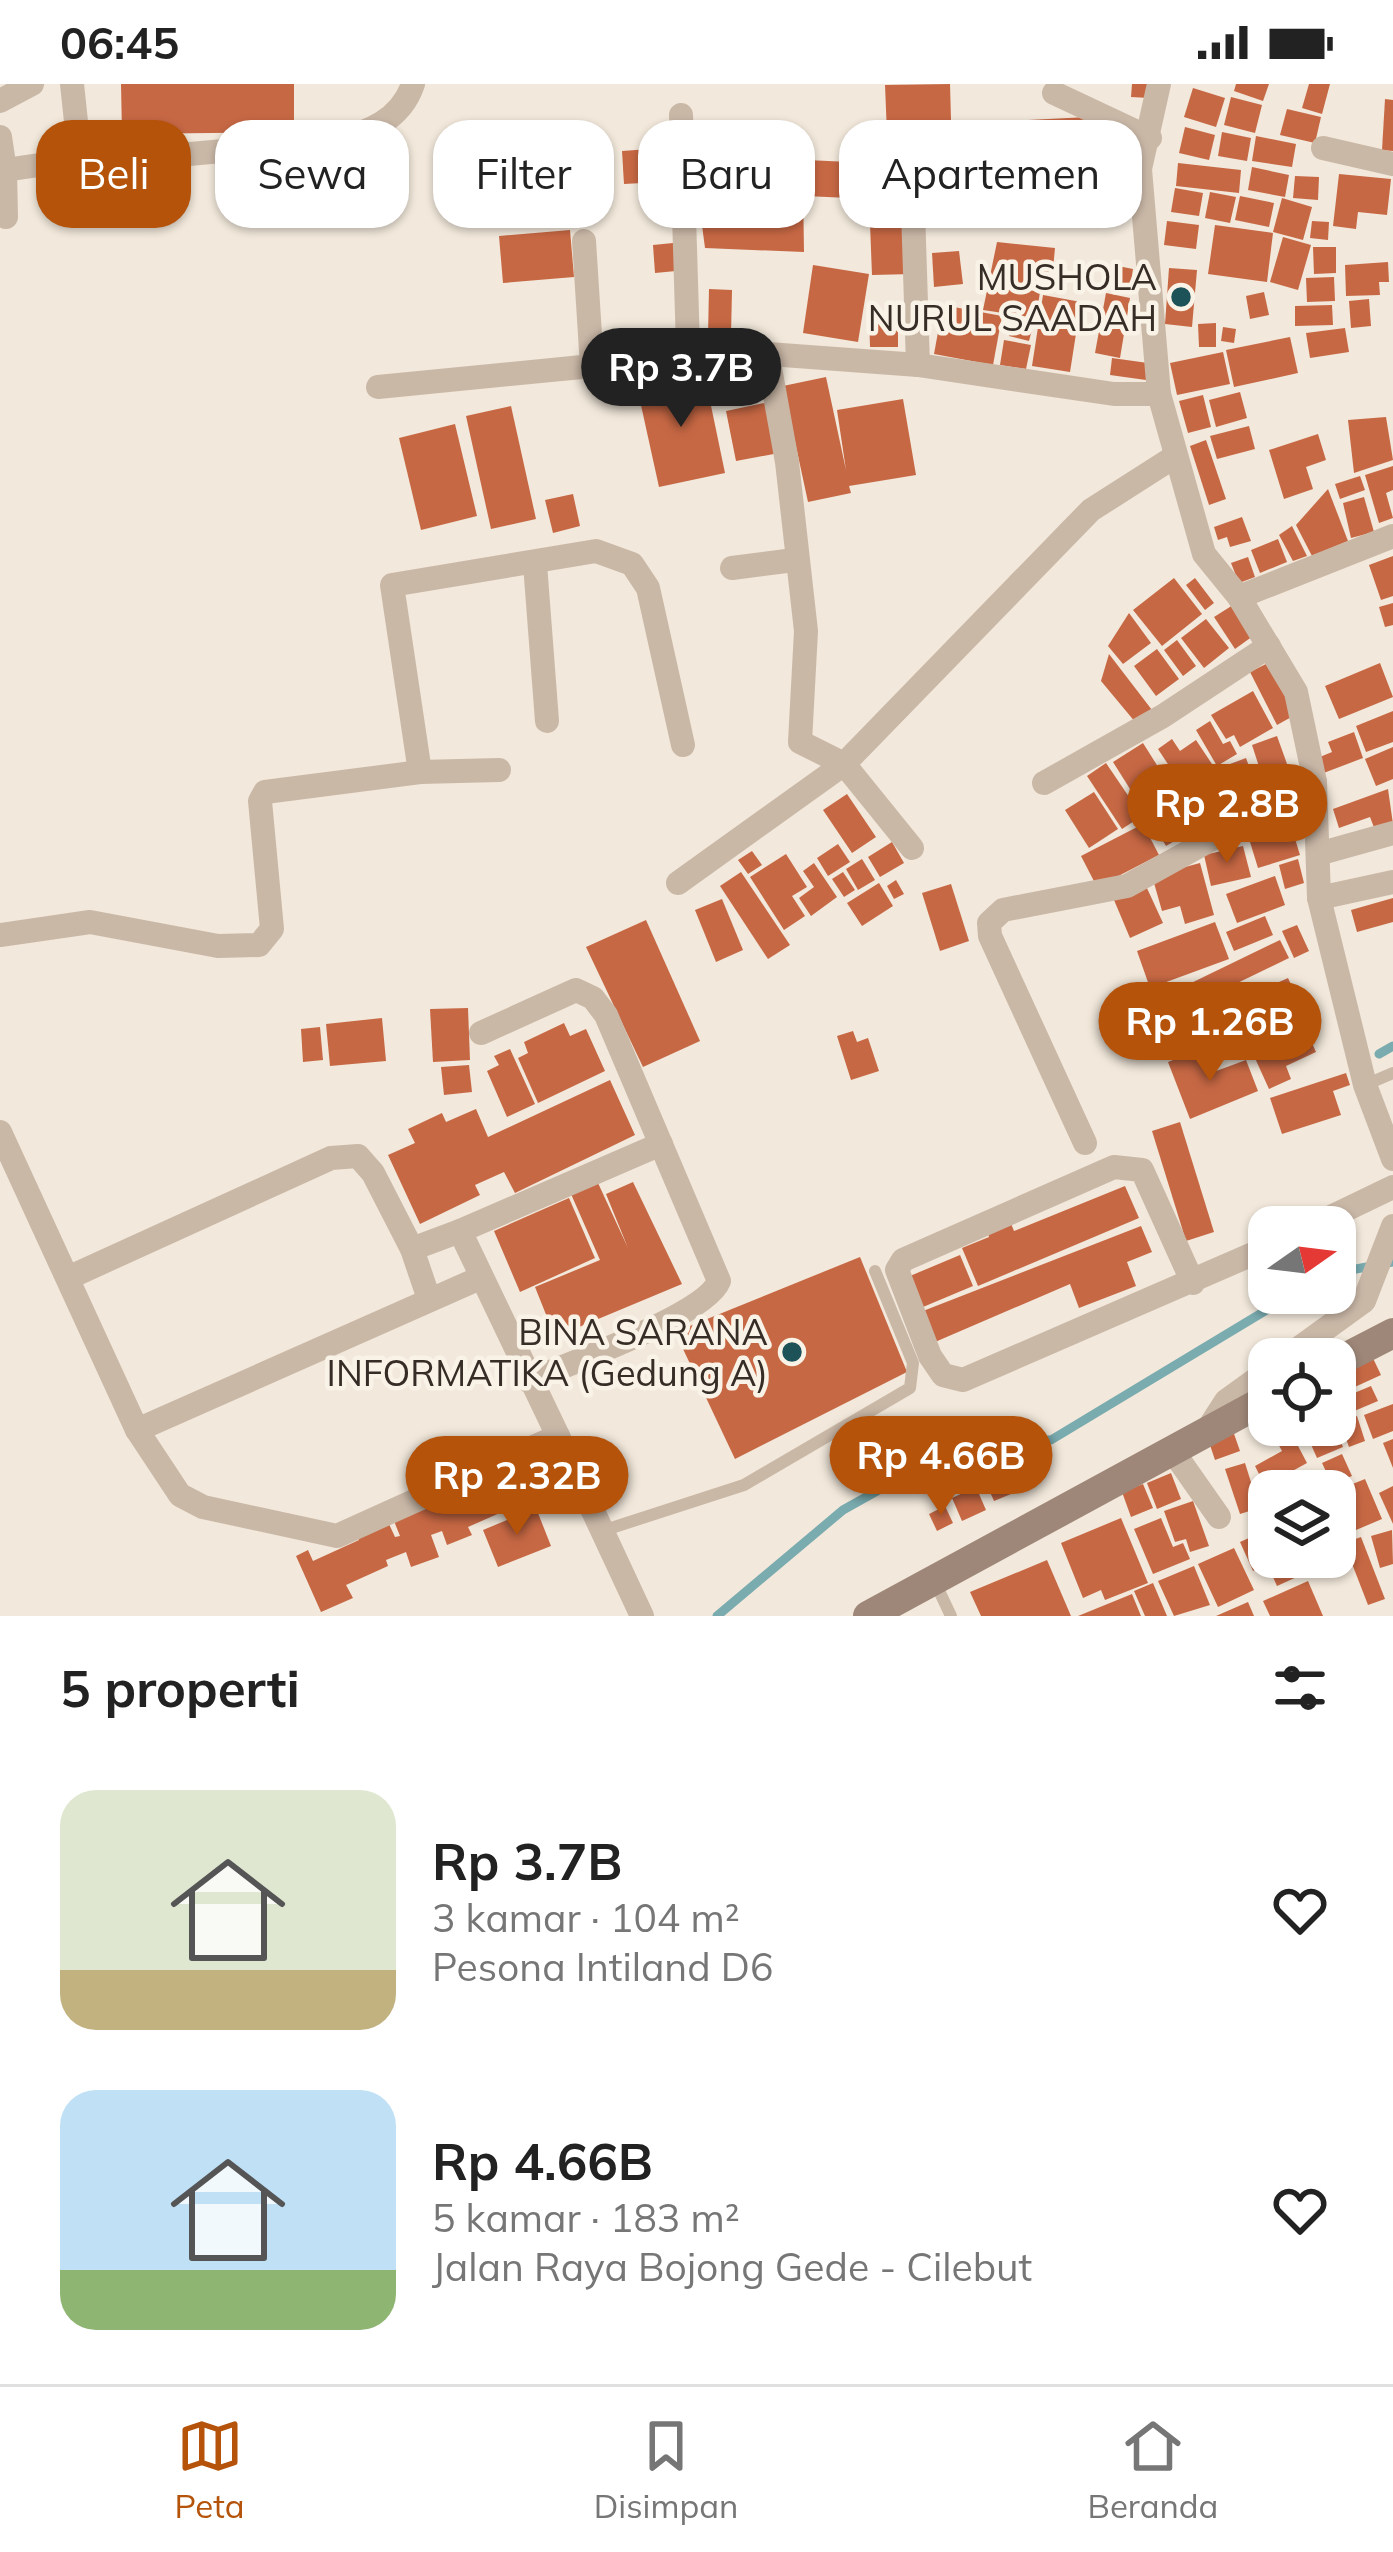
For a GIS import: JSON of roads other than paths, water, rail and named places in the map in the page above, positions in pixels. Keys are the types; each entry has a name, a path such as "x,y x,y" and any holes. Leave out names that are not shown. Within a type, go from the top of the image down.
{"main road":[{"path":"1356,1356 1390,1342"},
{"path":"868,1616 1248,1409"}],"street":[{"path":"0,101 32,84"},
{"path":"71,84 75,120"},
{"path":"191,155 334,141 367,133 393,116 413,84"},
{"path":"1159,84 1140,169 1159,394 1204,554 1239,597 1296,692 1315,782 1319,898 1365,1085 1393,1159"},
{"path":"1054,93 1150,138"},
{"path":"681,115 688,348"},
{"path":"0,137 6,217"},
{"path":"1323,148 1393,164"},
{"path":"5,170 36,165"},
{"path":"913,228 917,365"},
{"path":"584,241 592,366"},
{"path":"378,387 592,366 688,348 917,365 1114,394 1159,394"},
{"path":"768,357 787,462 794,560 806,631 800,742 844,764 913,848"},
{"path":"678,883 844,764 1091,510 1174,457"},
{"path":"1239,597 1393,536"},
{"path":"420,772 392,585 596,551 632,564 648,588 683,745"},
{"path":"732,568 794,560"},
{"path":"535,564 548,721"},
{"path":"1044,783 1163,716 1269,646"},
{"path":"0,934 90,922 218,946 259,945 272,929 260,801 265,792 420,772 499,770"},
{"path":"1085,1143 990,936 989,923 1003,910 1126,886 1315,782"},
{"path":"1318,854 1393,833"},
{"path":"1319,898 1393,882"},
{"path":"481,1033 576,990 593,998 606,1016 719,1281 715,1292 686,1310 529,1381"},
{"path":"0,1132 137,1430 180,1495 191,1501 337,1536 558,1436"},
{"path":"412,1249 661,1144"},
{"path":"70,1277 331,1159 358,1156 374,1173 412,1249 429,1299"},
{"path":"1193,1283 1154,1187 1142,1170 1114,1167 903,1260 896,1270 930,1355 944,1375 962,1380 1193,1283 1248,1257"},
{"path":"1354,1206 1393,1187"},
{"path":"1313,1338 1364,1301 1393,1226"},
{"path":"460,1231 642,1616"},
{"path":"137,1430 480,1279"},
{"path":"1208,1430 1226,1402 1248,1386"},
{"path":"1172,1450 1219,1516"}],"lane":[{"path":"1365,1085 1393,1073"},
{"path":"601,1532 744,1484 910,1388 914,1363 875,1271"},
{"path":"934,1579 951,1616"}],"waterway":[{"path":"1379,1054 1393,1046"},
{"path":"1356,1269 1393,1262"},
{"path":"717,1616 843,1510 968,1440 1051,1440 1260,1314"}],"place":[{"name":"MUSHOLA NURUL SAADAH","path":"1181,297"},
{"name":"BINA SARANA INFORMATIKA (Gedung A)","path":"792,1352"}]}
